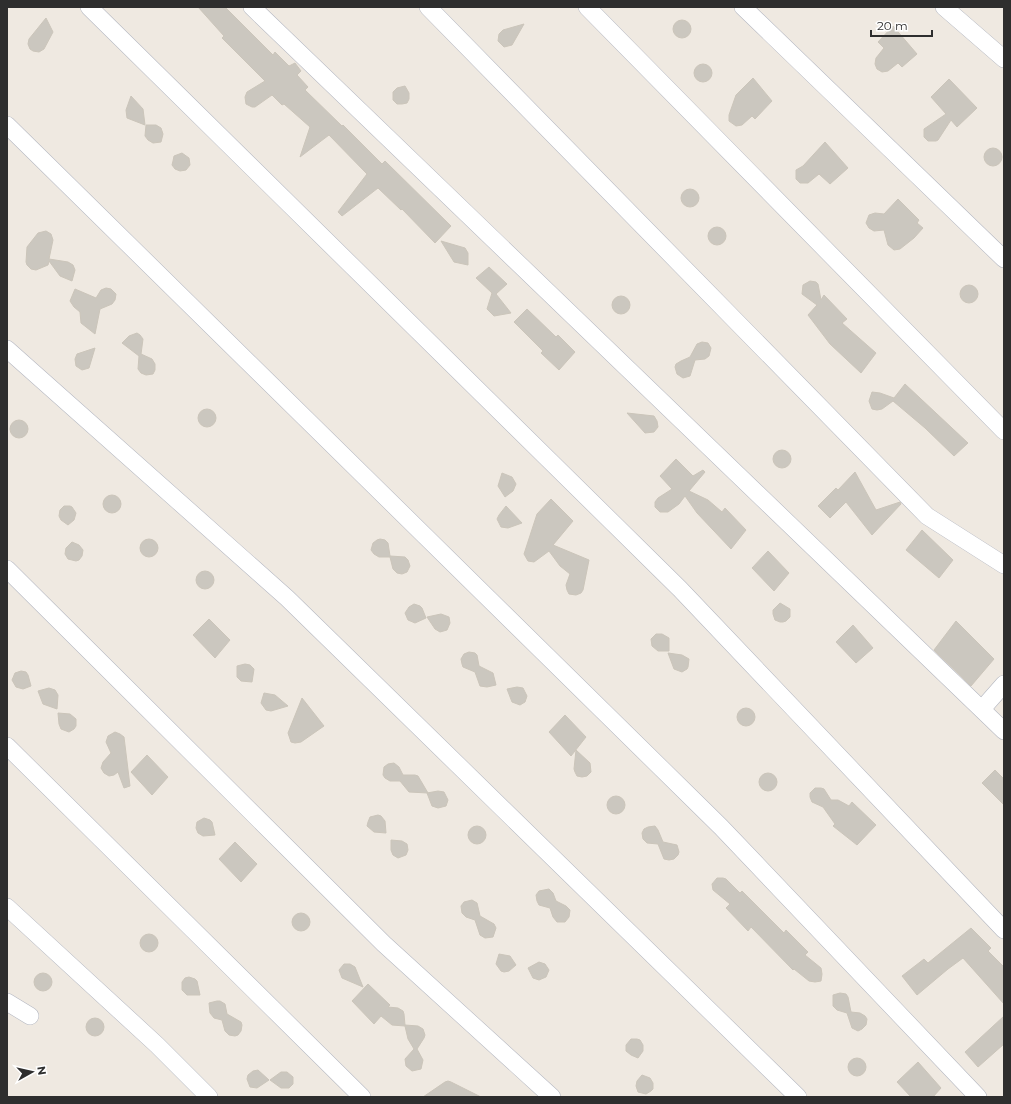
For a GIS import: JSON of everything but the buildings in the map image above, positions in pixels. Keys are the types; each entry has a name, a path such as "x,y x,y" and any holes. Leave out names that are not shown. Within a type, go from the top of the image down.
{"street":[{"path":"89,7 680,589 1004,930"},
{"path":"252,7 1004,731"},
{"path":"428,7 927,516 1004,566"},
{"path":"587,7 1004,431"},
{"path":"743,7 1004,259"},
{"path":"944,7 1004,59"},
{"path":"7,125 721,827 978,1097"},
{"path":"7,348 287,598 798,1097"},
{"path":"7,568 384,944 552,1097"},
{"path":"982,709 1004,684"},
{"path":"7,746 362,1097"},
{"path":"7,907 156,1045 209,1097"},
{"path":"7,1002 30,1016"}]}
